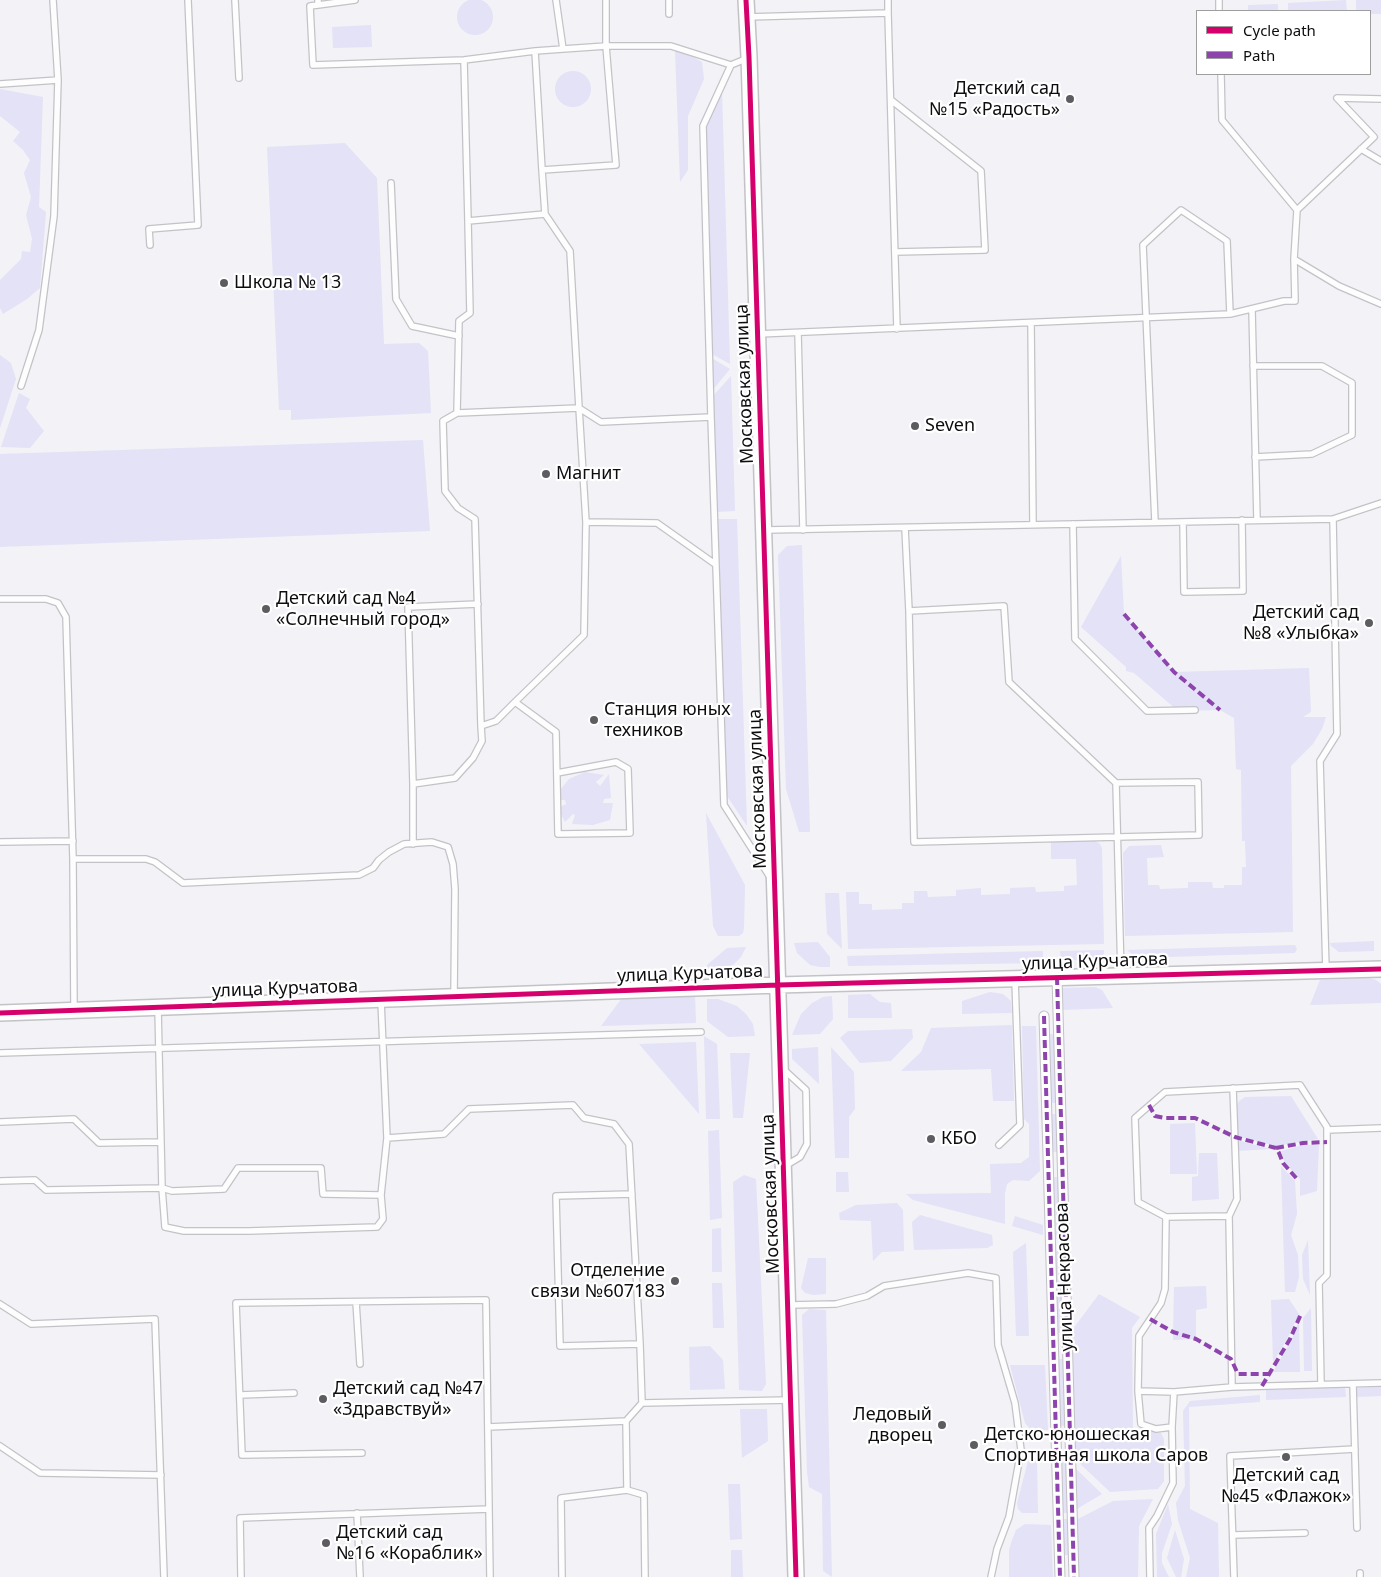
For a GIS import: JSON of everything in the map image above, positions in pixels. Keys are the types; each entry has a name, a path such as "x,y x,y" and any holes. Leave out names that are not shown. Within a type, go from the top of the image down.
{"street":[{"name":"Московская улица","path":"746,0 750,57 796,1577"},
{"name":"улица Курчатова","path":"0,1013 778,985 1381,969"},
{"name":"улица Некрасова","path":"1057,977 1074,1577"},
{"name":"улица Некрасова","path":"1044,1016 1060,1577"}],"lane":[{"path":"21,386 39,330 54,216 58,80 53,0"},
{"path":"150,246 148,229 198,225 188,0"},
{"path":"235,0 239,78"},
{"path":"355,0 318,2 310,6 314,65 464,60 535,51 606,46 671,46 731,65 750,57"},
{"path":"556,0 563,49"},
{"path":"542,170 616,164 606,46 606,0"},
{"path":"669,0 669,14"},
{"path":"888,0 897,329"},
{"path":"747,17 888,13"},
{"path":"481,726 496,721 584,635 586,522 570,251 545,214 535,51"},
{"path":"456,413 459,321 470,313 464,60"},
{"path":"731,65 703,126 715,564 724,805 774,883"},
{"path":"1221,75 1222,120 1297,210"},
{"path":"0,84 58,80"},
{"path":"758,334 1230,314 1284,301 1295,301 1294,259 1297,210 1374,137 1337,98 1381,99"},
{"path":"890,100 981,171 985,250 895,252"},
{"path":"1361,149 1381,161"},
{"path":"391,183 396,299 412,326 459,336"},
{"path":"1155,522 1143,246 1181,210 1227,241 1230,314"},
{"path":"468,221 545,214"},
{"path":"1294,259 1339,286 1381,304"},
{"path":"1252,310 1257,520"},
{"path":"1030,323 1034,525"},
{"path":"798,333 804,530"},
{"path":"1253,366 1322,366 1352,383 1352,435 1312,454 1255,457"},
{"path":"414,784 455,778 473,758 482,741 475,519 458,508 445,491 443,421 456,413 580,408 601,422 711,417"},
{"path":"764,530 1333,519 1381,503"},
{"path":"1326,970 1320,761 1337,734 1333,519"},
{"path":"1184,522 1184,592 1243,591 1242,520"},
{"path":"586,522 657,523 715,564"},
{"path":"1073,524 1075,640 1147,711 1195,710"},
{"path":"905,528 909,611 914,842 1199,836 1198,782 1116,783 1009,682 1004,606 909,611"},
{"path":"0,599 46,599 58,603 66,618 73,841 74,1010"},
{"path":"414,844 414,784 408,607 478,604"},
{"path":"515,702 556,732 556,773 558,834 630,832 628,769 616,762 556,773"},
{"path":"1116,783 1121,975"},
{"path":"0,842 73,841"},
{"path":"73,859 146,859 155,862 183,883 359,875 373,868 389,852 404,844 432,842 448,847 453,864 455,889 454,996"},
{"path":"999,1145 1020,1125 1015,978"},
{"path":"158,1007 160,1142 165,1227 184,1231 249,1231 377,1226 382,1219 381,1196 388,1138 381,999"},
{"path":"0,1053 702,1032"},
{"path":"780,1067 806,1090 807,1144 800,1157 784,1168"},
{"path":"1230,1216 1166,1217 1138,1202 1134,1118 1165,1092 1300,1086 1326,1127 1326,1275 1318,1284 1320,1384"},
{"path":"1232,1387 1230,1216 1236,1199 1233,1088"},
{"path":"388,1138 444,1134 469,1109 573,1104 584,1118 614,1124 629,1144 642,1403 626,1421 627,1490"},
{"path":"0,1122 74,1119 99,1143 160,1142"},
{"path":"1326,1130 1381,1128"},
{"path":"0,1181 35,1180 46,1190 162,1188 172,1191 224,1189 238,1168 322,1168 323,1194 381,1196"},
{"path":"632,1194 556,1196 560,1346 640,1344"},
{"path":"1166,1217 1165,1289 1161,1303 1139,1336 1138,1392 1141,1424 1156,1429 1172,1427"},
{"path":"788,1306 836,1304 867,1296 884,1286 968,1273 996,1278 998,1345 1015,1403 1021,1450 1009,1517 997,1549 990,1577"},
{"path":"362,1453 242,1455 236,1303 486,1300 490,1577"},
{"path":"356,1302 360,1364"},
{"path":"0,1304 31,1324 156,1319 164,1577"},
{"path":"1138,1392 1174,1392 1232,1387 1381,1383"},
{"path":"1353,1384 1357,1528"},
{"path":"1150,1577 1149,1528 1173,1483 1172,1427 1174,1392"},
{"path":"240,1395 294,1393"},
{"path":"642,1403 791,1400"},
{"path":"488,1427 626,1421"},
{"path":"0,1446 40,1473 161,1475"},
{"path":"1234,1577 1230,1456 1355,1449"},
{"path":"562,1577 562,1498 627,1490 644,1495 645,1577"},
{"path":"241,1577 240,1518 489,1508"},
{"path":"358,1514 360,1577"},
{"path":"1233,1536 1305,1533"}],"shaded area":[{"path":"475,-1 482,0 488,4 492,10 492,24 488,30 482,34 475,35 468,34 462,30 458,24 457,17 458,10 462,4 468,0"},
{"path":"1346,0 1347,10 1288,10 1288,3"},
{"path":"1356,0 1381,0 1381,14 1371,14 1371,10 1356,10"},
{"path":"1278,4 1278,10 1248,10 1248,5"},
{"path":"371,25 372,47 333,48 332,27"},
{"path":"675,51 690,55 702,62 704,79 688,116 688,170 680,182"},
{"path":"573,71 580,72 586,76 590,82 590,96 586,102 580,106 573,107 566,106 560,102 556,96 555,89 556,82 560,76 566,72"},
{"path":"0,89 43,97 39,207 46,212 40,288 27,299 3,314 0,308 0,280 21,259 22,251 30,252 32,239 26,215 31,197 24,173 30,160 13,141 20,132 0,116"},
{"path":"722,90 730,364 710,353 704,126"},
{"path":"345,143 377,178 384,344 419,343 428,351 431,413 291,420 291,410 279,410 267,147"},
{"path":"0,355 11,363 16,379 0,428"},
{"path":"710,357 730,369 711,392"},
{"path":"731,376 735,511 716,512 712,397"},
{"path":"19,393 30,399 26,408 44,431 30,448 1,447"},
{"path":"423,440 430,531 0,547 0,454"},
{"path":"717,519 737,519 747,826 727,796"},
{"path":"802,545 810,832 799,832 786,789 778,555 787,546"},
{"path":"1121,556 1124,614 1174,672 1309,668 1311,712 1303,717 1326,717 1322,729 1313,744 1291,766 1293,932 1125,936 1123,853 1129,846 1161,845 1164,857 1147,858 1148,885 1159,885 1160,889 1188,888 1188,882 1212,882 1213,888 1224,888 1224,885 1242,885 1242,867 1246,867 1245,841 1242,841 1241,770 1236,769 1234,718 1220,710 1178,711 1134,673 1126,671 1126,667 1081,627"},
{"path":"585,772 604,775 596,782 600,786 609,774 611,798 604,799 603,803 613,803 610,820 593,825 572,824 575,815 573,814 565,822 558,808 566,804 565,800 558,800 560,790 569,779"},
{"path":"706,813 745,885 744,928 743,933 739,936 718,936 713,926"},
{"path":"1051,841 1096,841 1100,844 1102,848 1104,944 848,949 846,892 859,892 859,904 872,904 872,910 902,909 902,903 914,903 914,891 927,891 928,897 956,896 956,890 981,888 981,895 1010,894 1010,888 1035,887 1036,892 1064,891 1064,886 1077,885 1076,859 1051,859"},
{"path":"825,893 839,893 842,949 827,934"},
{"path":"1374,941 1374,951 1339,952 1330,943"},
{"path":"818,942 830,957 830,967 810,965 797,953 794,943"},
{"path":"1295,945 1297,949 1295,953 1136,958 1127,950"},
{"path":"746,947 741,957 733,965 725,969 707,971 707,965 727,948"},
{"path":"1104,950 1104,954 1096,960 1061,960 1060,951"},
{"path":"1043,951 1043,963 848,966 847,956"},
{"path":"1369,978 1381,984 1381,1003 1310,1005 1320,980"},
{"path":"1095,987 1102,990 1113,1008 1062,1010 1062,988"},
{"path":"990,992 1003,994 1011,1001 1012,1013 962,1014 962,1001"},
{"path":"870,994 880,1002 891,1003 892,1018 848,1018 848,995"},
{"path":"695,995 696,1023 601,1026 622,998"},
{"path":"832,996 833,1019 820,1034 792,1035 801,1014 812,1003 823,997"},
{"path":"707,999 718,999 737,1006 753,1024 755,1036 728,1037 707,1021"},
{"path":"1012,1025 1014,1101 993,1101 991,1069 901,1071 921,1052 931,1028"},
{"path":"1022,1026 1036,1026 1040,1171 1029,1181 1013,1180 1007,1184 1005,1193 1005,1224 913,1200 906,1194 991,1193 990,1164 1021,1163 1029,1157 1029,1124 1024,1119"},
{"path":"912,1029 913,1038 891,1061 860,1063 840,1038 848,1031"},
{"path":"1047,1034 1055,1034 1057,1103 1049,1103"},
{"path":"704,1036 717,1044 720,1119 706,1119"},
{"path":"696,1042 699,1114 639,1044"},
{"path":"818,1047 819,1084 792,1059 792,1049"},
{"path":"831,1047 854,1072 855,1109 849,1117 849,1158 835,1158"},
{"path":"730,1053 750,1053 743,1118 733,1118"},
{"path":"1291,1096 1318,1139 1276,1146 1237,1136 1236,1107 1239,1101 1245,1097"},
{"path":"1050,1114 1058,1114 1059,1152 1050,1152"},
{"path":"1195,1123 1197,1174 1170,1174 1170,1124"},
{"path":"719,1130 722,1218 710,1220 708,1131"},
{"path":"1237,1140 1270,1149 1237,1151"},
{"path":"1303,1145 1319,1145 1317,1191 1300,1196 1300,1179 1285,1163 1281,1151"},
{"path":"1199,1153 1217,1153 1219,1199 1192,1201 1192,1177 1198,1176"},
{"path":"1281,1166 1295,1181 1297,1214 1291,1235 1298,1255 1299,1277 1295,1292 1285,1292"},
{"path":"836,1172 848,1172 849,1192 836,1192"},
{"path":"744,1175 756,1179 766,1384 762,1391 739,1390 733,1182"},
{"path":"1051,1177 1060,1177 1060,1240 1052,1237"},
{"path":"897,1203 903,1210 904,1251 882,1252 873,1261 871,1221 840,1220 839,1213 856,1205"},
{"path":"920,1215 992,1235 993,1245 987,1248 914,1250 912,1222"},
{"path":"1015,1216 1043,1225 1043,1235 1012,1226"},
{"path":"721,1228 722,1272 712,1272 712,1229"},
{"path":"1308,1240 1310,1295 1303,1279 1302,1255"},
{"path":"1026,1243 1029,1336 1016,1336 1013,1252"},
{"path":"1053,1250 1060,1252 1061,1284 1054,1285"},
{"path":"808,1258 826,1258 826,1294 813,1295 805,1293 801,1288"},
{"path":"712,1283 722,1283 724,1328 713,1328"},
{"path":"1206,1286 1207,1308 1196,1310 1196,1339 1173,1340 1174,1287"},
{"path":"1099,1294 1140,1317 1132,1328 1133,1431 1161,1433 1164,1439 1164,1481 1158,1489 1110,1492 1073,1457 1070,1333"},
{"path":"1055,1296 1063,1296 1064,1333 1055,1333"},
{"path":"1289,1299 1299,1314 1273,1362 1271,1300"},
{"path":"1311,1308 1312,1371 1304,1371 1303,1318"},
{"path":"809,1309 826,1310 832,1577 823,1571 822,1494 809,1487 807,1472 802,1315"},
{"path":"1299,1320 1300,1372 1273,1372 1292,1339"},
{"path":"710,1346 723,1360 725,1389 690,1390 689,1347"},
{"path":"1057,1359 1065,1359 1067,1426 1058,1426"},
{"path":"1010,1365 1045,1365 1048,1430 1031,1430 1025,1423"},
{"path":"1345,1387 1346,1397 1266,1400 1266,1390"},
{"path":"1381,1387 1381,1396 1357,1397 1357,1388"},
{"path":"1260,1395 1260,1402 1189,1407 1190,1509 1218,1523 1219,1577 1186,1577 1190,1558 1178,1520 1176,1503 1185,1486 1183,1411 1190,1401"},
{"path":"740,1409 767,1409 768,1441 742,1458"},
{"path":"1059,1454 1067,1454 1069,1513 1060,1513"},
{"path":"1037,1460 1038,1513 1022,1513 1018,1509 1017,1503 1028,1461"},
{"path":"1073,1466 1102,1494 1075,1510"},
{"path":"728,1484 740,1484 742,1539 730,1540"},
{"path":"1153,1499 1139,1526 1138,1577 1078,1577 1076,1520 1113,1501"},
{"path":"1168,1504 1172,1524 1162,1553 1162,1563 1169,1577 1157,1577 1156,1534"},
{"path":"1061,1519 1069,1519 1070,1555 1061,1555"},
{"path":"1025,1524 1051,1525 1053,1577 1009,1577 1009,1550 1012,1540 1016,1530"},
{"path":"1175,1530 1184,1559 1181,1577 1176,1577 1167,1558"},
{"path":"731,1550 742,1550 743,1577 731,1577"}],"marked path":[{"path":"1124,614 1174,672 1220,710"},
{"path":"1057,977 1074,1577"},
{"path":"1044,1016 1060,1577"},
{"path":"1149,1105 1155,1116 1195,1118 1235,1137 1276,1148 1283,1163 1298,1180"},
{"path":"1276,1148 1303,1143 1327,1142"},
{"path":"1262,1386 1290,1339 1301,1314"},
{"path":"1150,1319 1173,1332 1196,1339 1231,1359 1238,1374 1270,1374"}],"cycle path":[{"path":"746,0 796,1577"},
{"path":"0,1013 778,985 1381,969"}],"place":[{"name":"Детский сад №15 «Радость»","path":"1070,99"},
{"name":"Школа № 13","path":"224,283"},
{"name":"Seven","path":"915,426"},
{"name":"Магнит","path":"546,474"},
{"name":"Детский сад №4 «Солнечный город»","path":"266,609"},
{"name":"Детский сад №8 «Улыбка»","path":"1369,623"},
{"name":"Станция юных техников","path":"594,720"},
{"name":"КБО","path":"931,1139"},
{"name":"Отделение связи №607183","path":"675,1281"},
{"name":"Детский сад №47 «Здравствуй»","path":"323,1399"},
{"name":"Ледовый дворец","path":"942,1425"},
{"name":"Детско-юношеская Спортивная школа Саров","path":"974,1445"},
{"name":"Детский сад №45 «Флажок»","path":"1286,1457"},
{"name":"Детский сад №16 «Кораблик»","path":"326,1543"}]}
